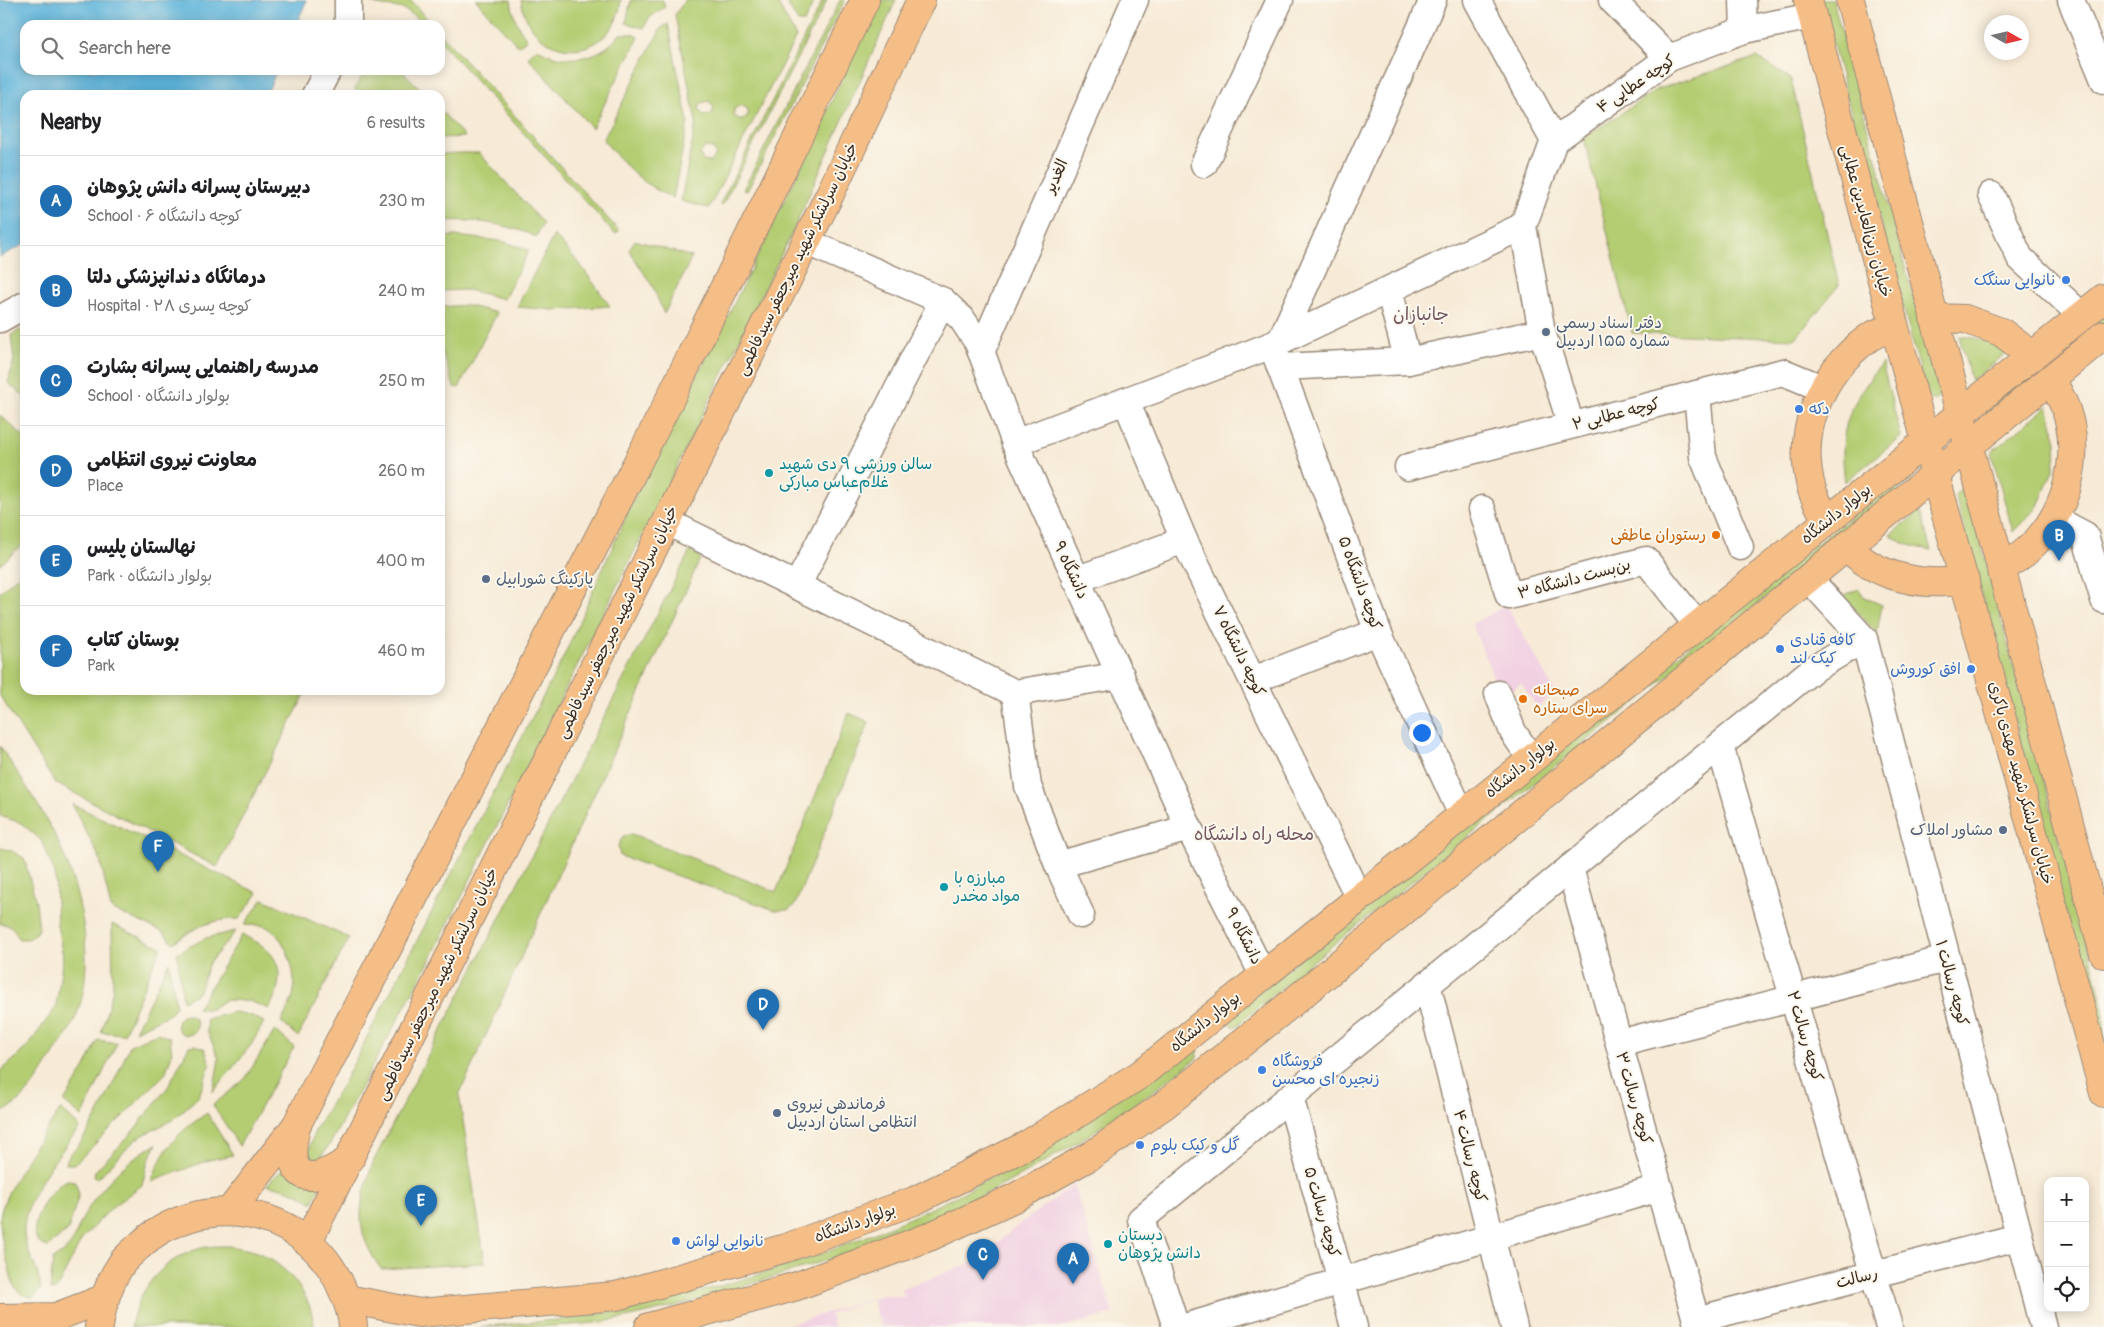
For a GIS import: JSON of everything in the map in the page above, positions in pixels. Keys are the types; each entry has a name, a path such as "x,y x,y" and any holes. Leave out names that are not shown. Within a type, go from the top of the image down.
{"main road":[{"path":"230,1211 296,1126 665,409 865,0"},
{"name":"خیابان سرلشکر شهید میرجعفر سیدفاطمی","path":"308,1241 807,242 921,0"},
{"path":"1850,0 2104,954"},
{"name":"خیابان زین‌العابدین عطایی","path":"1810,8 1894,326 1936,473"},
{"name":"بولوار دانشگاه","path":"347,1299 414,1320 616,1296 786,1248 905,1204 1025,1146 1141,1074 2104,298"},
{"path":"1934,318 1966,319 2002,332 2033,356"},
{"path":"1827,521 1812,490 1807,456 1810,421 1822,388 1842,360 1869,338 1894,326"},
{"name":"بولوار دانشگاه","path":"649,1327 713,1316 929,1237 1014,1198 1092,1156 1163,1106 1237,1046 2104,335"},
{"path":"2002,567 2011,563 2037,541 2053,518 2068,486 2072,445 2066,411 2052,378"},
{"name":"خیابان سرلشکر شهید مهدی باکری","path":"1936,473 2104,1093"},
{"path":"1847,546 1878,569 1910,581 1945,584 1965,580"},
{"path":"1212,1016 1237,1046"},
{"path":"296,1126 292,1157 300,1174 304,1176 329,1173 350,1159"},
{"path":"99,1327 103,1299 122,1262 152,1234 189,1216 230,1211 271,1219 308,1241 331,1267 347,1299 352,1327"},
{"path":"0,1318 59,1322 103,1299"}],"street":[{"path":"348,0 348,20"},
{"name":"الغدیر","path":"981,352 1134,0"},
{"path":"1204,164 1280,0"},
{"path":"1278,351 1434,0"},
{"path":"1477,0 1554,141 1523,226 1542,332 1571,425"},
{"path":"1612,0 1669,58"},
{"path":"1743,0 1744,30"},
{"path":"2071,0 2104,80"},
{"name":"کوچه عطایی ۴","path":"1554,141 1669,58 1810,8"},
{"path":"318,90 325,75"},
{"path":"1991,195 2020,258 2082,316"},
{"path":"1014,443 1126,401 1278,351 1389,290 1523,226"},
{"name":"دانشگاه ۹","path":"807,242 943,301 962,318 981,352 1014,443 1189,828 1263,975"},
{"path":"1389,290 1408,362"},
{"path":"797,586 943,301"},
{"path":"0,319 20,308"},
{"path":"1278,351 1408,362 1542,332"},
{"name":"کوچه دانشگاه ۵","path":"1278,351 1378,632 1462,815"},
{"name":"کوچه عطایی ۲","path":"1408,466 1783,372 1822,388"},
{"path":"1697,394 1703,457 1740,547"},
{"name":"کوچه دانشگاه ۷","path":"1126,401 1184,540 1360,898"},
{"name":"بن‌بست دانشگاه ۳","path":"1482,509 1509,596 1646,560 1697,625"},
{"path":"2053,518 2085,535 2104,600"},
{"path":"667,522 1015,693 1121,676"},
{"path":"1076,580 1184,540"},
{"path":"1176,1327 1141,1219 1812,670 1864,639 1808,578"},
{"path":"1253,680 1378,632"},
{"name":"کوچه رسالت ۱","path":"1864,639 2018,1237 2043,1327"},
{"path":"1015,693 1028,786 1058,865 1081,915"},
{"path":"1498,694 1513,732 1532,759"},
{"name":"کوچه رسالت ۲","path":"1720,746 1889,1327"},
{"path":"1058,865 1189,828"},
{"name":"کوچه رسالت ۳","path":"1570,868 1697,1323"},
{"path":"1619,1043 1946,959"},
{"name":"کوچه رسالت ۴","path":"1427,984 1514,1327"},
{"name":"کوچه رسالت ۵","path":"1290,1097 1354,1327"},
{"path":"1185,1327 1659,1188"},
{"name":"رسالت","path":"1697,1323 1874,1274 2018,1237"}],"shaded area":[{"path":"1506,605 1555,692 1537,707 1521,683 1512,690 1498,689 1472,624"},
{"path":"1074,1185 1113,1314 1063,1327 881,1327 872,1299 830,1314 834,1327 781,1327 883,1295 905,1297 901,1290 976,1261 1018,1225"}],"green space":[{"path":"367,0 410,0 428,20 419,20 405,10 395,7 371,3"},
{"path":"476,0 511,0 516,21 527,39 518,46"},
{"path":"521,0 621,0 615,21 604,37 589,46 572,49 555,46 540,37 528,21"},
{"path":"631,0 663,0 665,7 649,18 644,28 626,23"},
{"path":"685,0 776,0 796,37 709,208 681,201 696,122 675,15","holes":["709,101 714,107 712,114 704,116 699,110 701,103","741,105 748,109 748,116 741,120 734,116 734,109","705,147 713,148 716,155 711,162 703,161 700,154"]},
{"path":"785,0 815,0 804,22 798,22"},
{"path":"823,0 827,0 722,206 720,204"},
{"path":"840,0 845,0 747,191 743,190"},
{"path":"878,0 896,0 793,231 428,964 330,1144 320,1158 314,1158 308,1153 315,1130 345,1080 563,658 649,465 727,318 814,140"},
{"path":"1821,0 1833,0 1939,392 1938,398 1934,401 1927,396"},
{"path":"668,24 688,122 673,198 643,181 626,166 603,140 661,28"},
{"path":"620,34 633,34 639,37 592,128 528,57 537,48 547,54 558,57 570,58 592,55 603,50"},
{"path":"445,39 619,231 615,234 445,47"},
{"path":"1757,57 1791,79 1839,285 1795,339 1632,333 1584,138 1658,89"},
{"path":"365,75 406,75 422,90 356,90 355,87"},
{"path":"445,115 465,137 445,138"},
{"path":"479,153 543,223 536,237 501,225 445,221 445,154"},
{"path":"554,235 579,263 610,306 554,310 517,307"},
{"path":"445,237 501,241 529,250 504,299 468,290 445,291"},
{"path":"635,240 692,257 664,314 653,287 629,250"},
{"path":"466,305 497,313 459,388 454,387 445,360 445,307"},
{"path":"2104,311 2104,326 1987,416 1983,410"},
{"path":"20,330 20,393 8,383 14,360 11,335"},
{"path":"1959,336 1991,342 2009,351 1971,381"},
{"path":"1882,363 1901,437 1845,482 1843,446 1849,418 1861,392"},
{"path":"2048,406 2057,442 2054,468 2038,506 2013,532 1991,452"},
{"path":"0,415 20,433 20,547 0,565"},
{"path":"1909,470 1913,475 1910,481 1307,966 1238,1025 1233,1027 1228,1022 1232,1013"},
{"path":"1960,489 1968,494 2104,1008 2104,1060 1955,495"},
{"path":"1920,511 1931,551 1905,544 1890,535"},
{"path":"690,551 701,557 459,1095 485,1263 381,1269 366,1241 361,1216 365,1190 374,1160"},
{"path":"20,574 20,695 304,695 217,867 55,783 0,696 0,592"},
{"path":"1859,589 1864,597 1882,605 1877,633 1842,596"},
{"path":"849,713 869,722 795,905 788,910 775,910 620,856 618,846 623,836 632,834 776,892"},
{"path":"0,746 50,826 60,847 70,871 77,897 83,923 86,950 85,976 81,1000 71,1027 31,1088 17,1103 0,1113 0,1072 28,1046 56,1007 63,957 57,925 55,873 41,840 21,823 0,816"},
{"path":"72,804 258,893 239,919 212,922 189,932 173,943 163,932 111,909 100,859"},
{"path":"0,848 10,850 24,858 36,902 39,930 28,939 19,939 12,928 0,924"},
{"path":"263,899 349,938 298,1037 281,1022 291,1002 294,990 293,973 288,953 278,936 271,930 262,925 244,925"},
{"path":"112,924 161,947 124,1034 101,1032 113,989"},
{"path":"236,931 209,963 198,993 183,1001 177,953 206,938"},
{"path":"242,935 265,948 277,964 279,973 278,984 269,1009 249,1001 225,1000 212,1009 197,1009"},
{"path":"169,962 176,1006 170,1014 135,1031"},
{"path":"234,1012 250,1015 264,1022 251,1045 213,1092 219,1059 207,1031 206,1019"},
{"path":"183,1015 191,1015 197,1021 197,1029 191,1035 183,1035 177,1029 177,1021"},
{"path":"275,1030 294,1047 239,1146 213,1105 245,1079"},
{"path":"157,1033 170,1038 172,1054 165,1074 75,1164 66,1164 102,1107 130,1045"},
{"path":"98,1040 117,1043 82,1117 64,1102 85,1067"},
{"path":"196,1045 205,1049 210,1064 199,1096 174,1119 136,1139 98,1178 94,1176 95,1171 129,1136 168,1087 189,1046"},
{"path":"1195,1047 1199,1050 1196,1059 1104,1125 1007,1183 897,1235 806,1267 662,1310 602,1322 572,1325 481,1327 578,1317 654,1303 787,1266 873,1234 915,1216 987,1180 1077,1125"},
{"path":"61,1109 80,1127 43,1177 35,1192 25,1221 25,1241 38,1274 41,1289 33,1298 17,1290 13,1282 2,1242 0,1219 2,1207 16,1178"},
{"path":"207,1113 233,1155 209,1160 151,1182 161,1159 172,1142"},
{"path":"157,1144 148,1161 142,1185 112,1207 82,1239 56,1290 50,1290 53,1259 71,1245 90,1205 115,1175 135,1157"},
{"path":"284,1168 322,1182 313,1203 291,1191 266,1185"},
{"path":"68,1180 75,1181 79,1194 68,1230 48,1247 39,1242 35,1234 35,1224 39,1213 52,1192 60,1184"},
{"path":"229,1246 259,1253 288,1274 303,1293 312,1315 314,1327 131,1327 134,1314 145,1289 162,1269 184,1254 198,1249"}],"water":[{"path":"0,0 306,0 298,20 20,20 20,75 275,75 268,90 20,90 20,247 0,257"}],"place":[{"name":"نانوایی سنگک","path":"2066,280"},
{"name":"دفتر اسناد رسمی شماره ۱۵۵ اردبیل","path":"1546,332"},
{"name":"دکه","path":"1799,409"},
{"name":"سالن ورزشی ۹ دی شهید غلام‌عباس مبارکی","path":"769,473"},
{"name":"رستوران عاطفی","path":"1716,535"},
{"name":"درمانگاه دندانپزشکی دلتا","path":"2059,561"},
{"name":"پارکینگ شورابیل","path":"486,579"},
{"name":"کافه قنادی کیک لند","path":"1780,649"},
{"name":"افق کوروش","path":"1971,669"},
{"name":"صبحانه سرای ستاره","path":"1523,699"},
{"name":"مشاور املاک","path":"2003,830"},
{"name":"بوستان کتاب","path":"158,872"},
{"name":"مبارزه با مواد مخدر","path":"944,887"},
{"name":"معاونت نیروی انتظامی","path":"763,1030"},
{"name":"فروشگاه زنجیره ای محسن","path":"1262,1070"},
{"name":"فرماندهی نیروی انتظامی استان اردبیل","path":"777,1113"},
{"name":"گل و کیک بلوم","path":"1140,1145"},
{"name":"نهالستان پلیس","path":"421,1226"},
{"name":"نانوایی لواش","path":"676,1241"},
{"name":"دبستان دانش پژوهان","path":"1108,1244"},
{"name":"مدرسه راهنمایی پسرانه بشارت","path":"983,1280"},
{"name":"دبیرستان پسرانه دانش پژوهان","path":"1073,1284"}],"district":[{"name":"جانبازان","path":"1421,314"},
{"name":"محله راه دانشگاه","path":"1254,834"}]}
